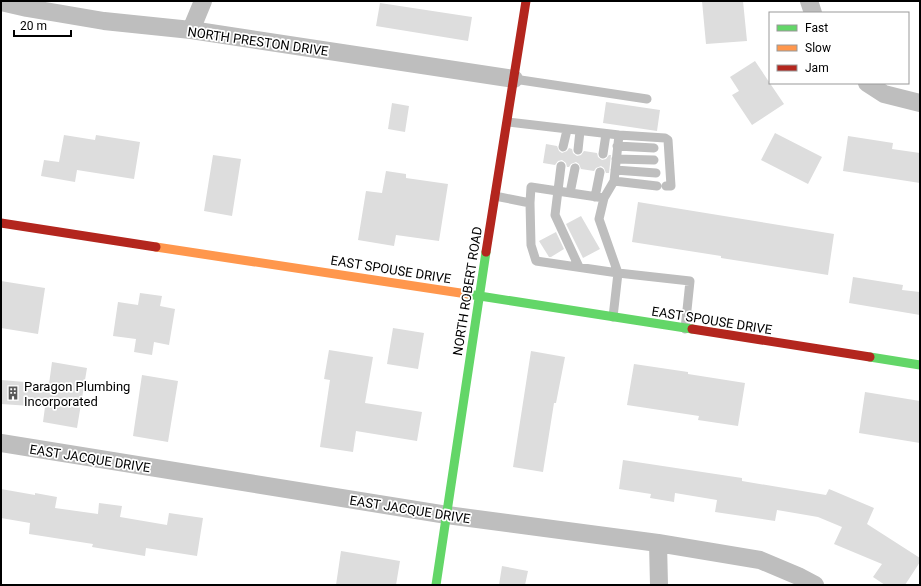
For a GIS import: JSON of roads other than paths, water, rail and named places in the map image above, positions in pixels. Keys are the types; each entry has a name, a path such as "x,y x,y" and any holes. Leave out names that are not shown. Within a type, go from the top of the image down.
{"main road":[{"name":"NORTH ROBERT ROAD","path":"436,585 479,296 508,122 526,1"},
{"name":"EAST SPOUSE DRIVE","path":"1,223 920,365"}],"street":[{"path":"191,30 203,1"},
{"path":"809,1 813,12"},
{"name":"NORTH PRESTON DRIVE","path":"1,2 104,21 191,30 514,79"},
{"path":"869,84 884,94 920,103"},
{"name":"EAST JACQUE DRIVE","path":"1,443 447,515 658,543 760,560 815,585"},
{"path":"658,543 659,585"}],"lane":[{"path":"514,79 647,99"},
{"path":"508,122 606,134 665,138 668,140 667,160 664,174 671,186 614,181"},
{"path":"564,147 567,130"},
{"path":"578,150 580,131"},
{"path":"603,154 606,134"},
{"path":"600,198 614,181 619,135"},
{"path":"617,146 654,148"},
{"path":"616,159 654,160"},
{"path":"561,166 555,216 579,267"},
{"path":"570,193 575,168"},
{"path":"615,170 664,174"},
{"path":"600,172 599,220 618,273 613,317"},
{"path":"600,198 531,188 531,245 536,261 618,273 690,281 685,329"},
{"path":"496,196 530,203"}],"place":[{"name":"Paragon Plumbing Incorporated","path":"13,393"}]}
